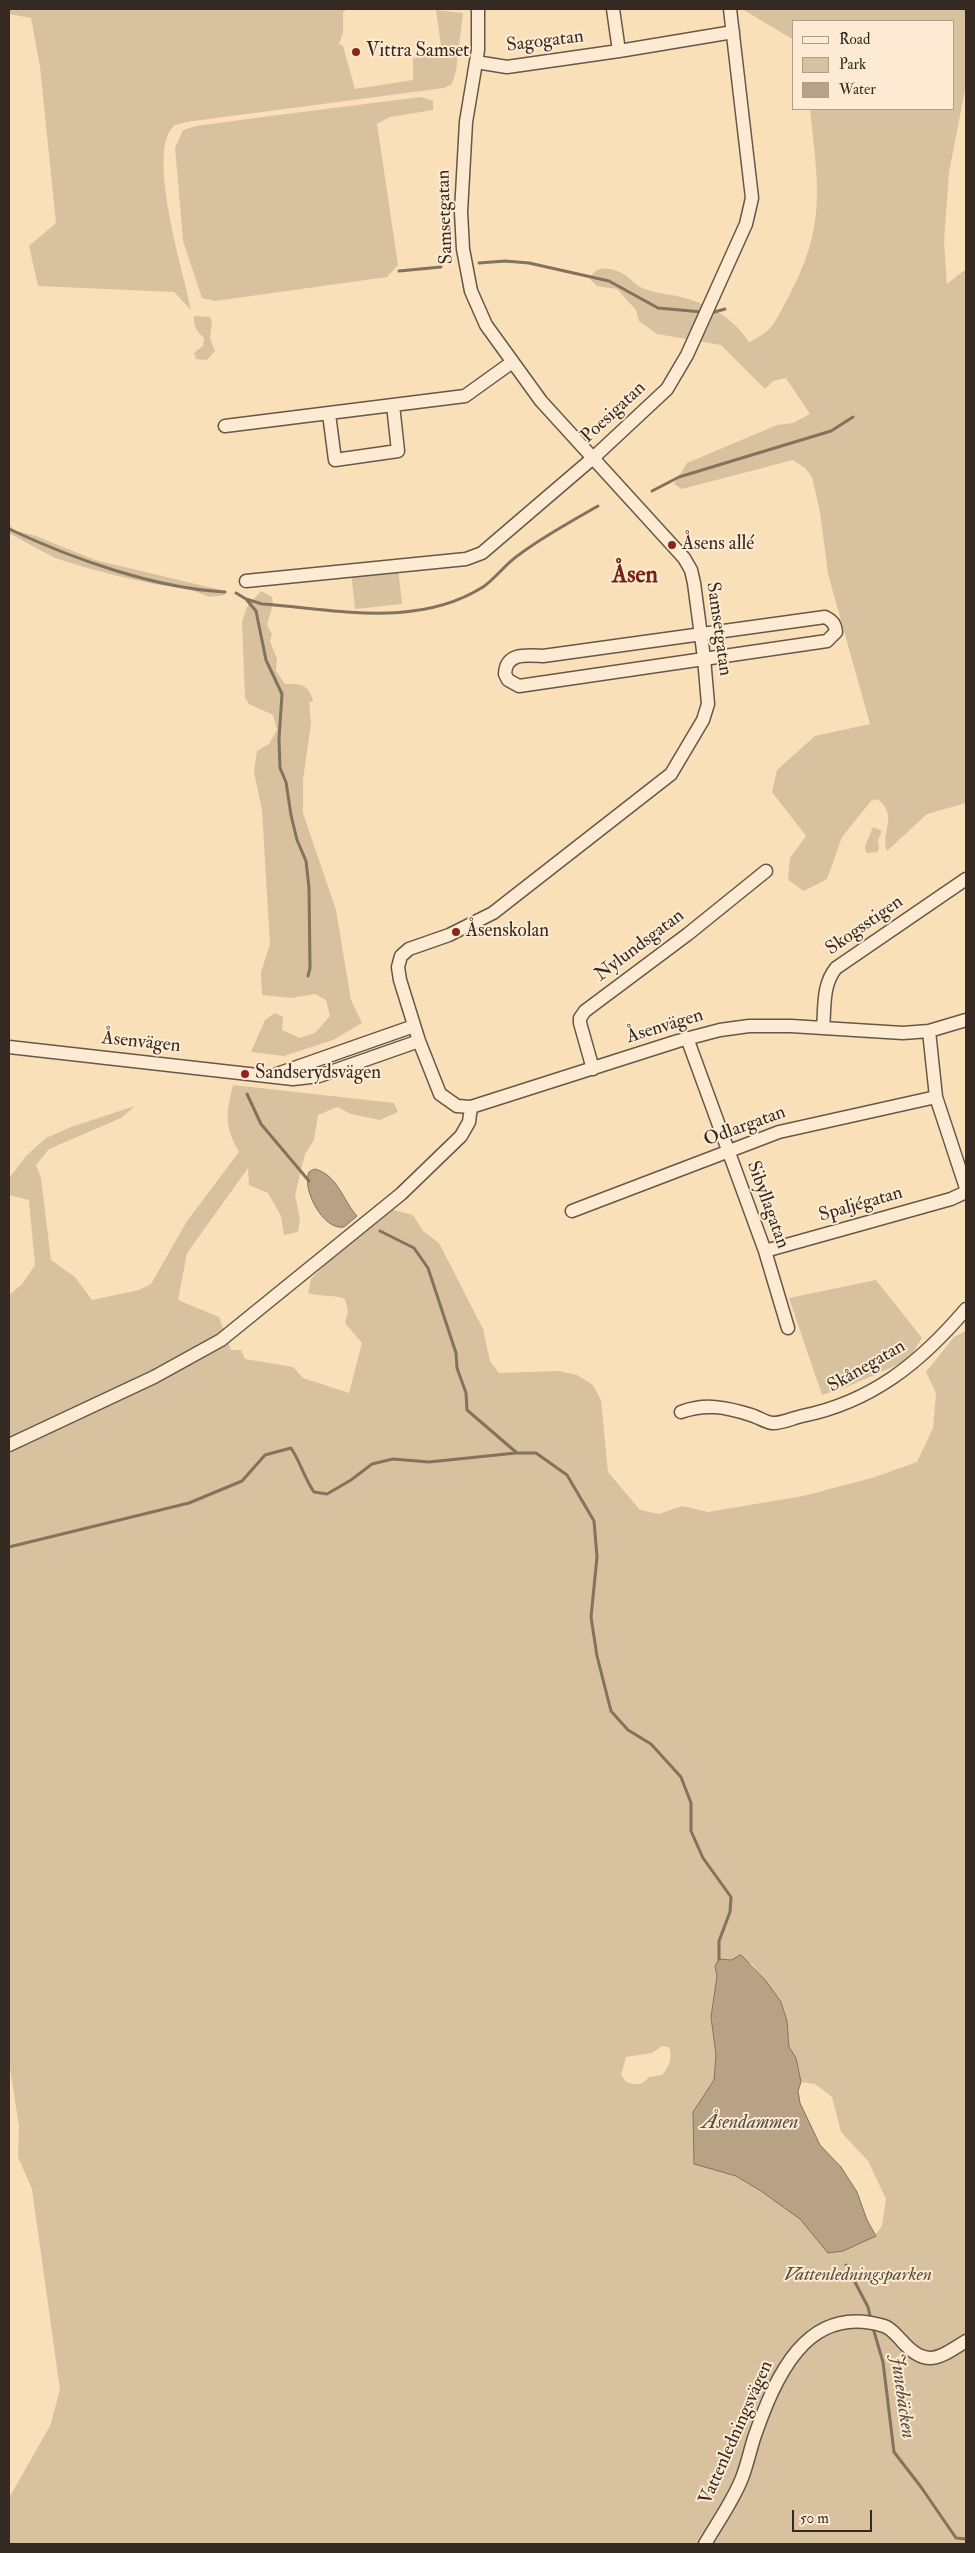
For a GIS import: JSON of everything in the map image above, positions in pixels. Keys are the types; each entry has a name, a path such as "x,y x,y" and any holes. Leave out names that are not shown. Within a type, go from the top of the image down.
{"street":[{"name":"Samsetgatan","path":"414,1026 400,980 398,967 402,956 409,949 449,935 493,913 671,774 703,720 708,704 701,633 691,570 684,558 541,401 511,363 486,325 471,291 463,249 461,212 463,160 469,96 476,62 478,9"},
{"path":"613,9 619,51"},
{"name":"Poesigatan","path":"246,581 474,557 492,546 593,458 642,414 666,389 687,355 746,224 752,198 730,9"},
{"name":"Sagogatan","path":"476,62 507,67 733,32"},
{"path":"225,426 465,396 511,363"},
{"path":"329,414 335,460 398,452 393,405"},
{"path":"821,617 830,620 836,632 827,641 519,686 508,680 505,674 508,661 514,656 543,656 701,633 821,617"},
{"name":"Nylundsgatan","path":"593,1069 580,1023 580,1018 585,1011 688,934 766,872"},
{"name":"Skogsstigen","path":"823,1028 826,988 829,977 836,968 966,879"},
{"name":"Åsenvägen","path":"471,1107 687,1038 749,1026 823,1028 880,1034 929,1031 966,1020"},
{"path":"9,1445 154,1377 221,1340 401,1194 461,1136 469,1122 471,1107 457,1106 440,1094 414,1026"},
{"name":"Åsenvägen","path":"269,1076 290,1071 414,1026"},
{"path":"929,1031 936,1097 966,1188"},
{"name":"Sibyllagatan","path":"687,1038 765,1252 788,1328"},
{"name":"Åsenvägen","path":"9,1047 293,1079 319,1076 419,1041"},
{"name":"Odlargatan","path":"572,1211 779,1132 936,1097"},
{"name":"Spaljégatan","path":"765,1252 951,1199 966,1192"},
{"name":"Skånegatan","path":"681,1412 698,1406 718,1408 773,1423 845,1406 898,1376 920,1359 966,1309"},
{"name":"Vattenledningsvägen","path":"705,2544 742,2478 764,2409 780,2376 804,2341 825,2328 838,2324 864,2322 882,2325 894,2332 915,2353 932,2360 943,2356 966,2342"}],"green space":[{"path":"9,9 348,9 343,12 343,32 339,44 343,46 355,89 413,80 413,58 442,53 436,10 463,13 456,71 452,84 444,88 175,125 167,138 164,159 165,185 175,243 191,310 174,292 38,286 29,246 56,223 40,67 31,18 9,14"},
{"path":"742,9 966,9 966,85 949,172 944,242 947,284 966,269 966,803 927,814 887,851 885,844 887,812 878,799 871,801 842,837 827,879 804,891 788,880 790,858 806,836 772,792 777,770 815,736 870,724 828,574 820,512 812,477 805,468 793,460 682,489 674,484 687,463 777,425 793,423 810,414 786,378 773,381 765,389 721,345 657,334 639,321 636,310 617,289 597,286 590,279 597,270 613,270 623,274 644,289 688,299 709,307 735,325 749,342 758,338 769,329 776,319 788,298 809,249 817,205 817,184 810,110 955,110 955,20 792,20 792,39"},
{"path":"421,97 433,101 433,110 390,117 377,124 398,265 387,277 215,301 202,298 183,241 175,148 183,130 196,126"},
{"path":"194,316 210,317 212,321 210,339 215,351 207,360 196,359 194,353 203,346 204,338 196,328"},
{"path":"9,524 14,530 36,536 95,560 221,590 225,595 210,597 180,586 158,585 139,581 97,571 53,557 9,533"},
{"path":"398,567 402,604 355,609 351,572"},
{"path":"261,591 272,597 273,604 267,625 272,634 270,641 277,659 276,671 285,684 304,686 312,696 313,702 309,702 311,723 303,780 303,813 336,910 351,1000 362,1023 333,1040 284,1056 251,1052 265,1020 275,1013 283,1017 282,1030 300,1038 315,1033 330,1016 326,1000 315,994 291,998 262,995 261,972 270,944 262,810 254,772 257,751 269,744 277,730 273,715 249,704 245,698 242,622 247,607"},
{"path":"873,827 882,831 878,840 879,849 877,852 866,853 865,846"},
{"name":"Vattenledningsparken","path":"233,1085 394,1103 398,1112 380,1120 351,1114 337,1107 318,1115 314,1140 305,1154 295,1195 300,1219 298,1232 284,1235 281,1216 268,1193 249,1185 248,1168 187,1253 178,1300 219,1317 231,1350 241,1350 245,1359 293,1367 303,1378 349,1393 362,1343 345,1323 348,1311 345,1299 308,1293 311,1279 364,1225 390,1209 413,1215 423,1231 439,1243 483,1329 490,1361 499,1373 558,1371 577,1375 593,1385 601,1400 608,1472 640,1510 659,1514 682,1506 708,1512 803,1496 872,1478 917,1462 933,1428 936,1393 926,1372 954,1337 966,1331 966,2544 9,2544 9,2498 50,2426 60,2390 32,2189 18,2157 19,2127 9,2061 9,1295 22,1284 35,1265 29,1200 9,1195 9,1178 27,1155 46,1138 71,1127 135,1106 121,1118 49,1149 36,1165 41,1178 51,1260 75,1277 92,1300 139,1290 151,1284 187,1221 239,1152 229,1127 228,1112","holes":["731,1960 752,1964 781,2002 787,2021 789,2047 796,2058 801,2082 815,2084 832,2097 841,2132 868,2161 886,2199 882,2226 874,2236 736,2176 695,2164 693,2112 714,2080 716,2055 711,2017 717,1976 715,1966","662,2046 669,2047 671,2055 667,2069 662,2075 649,2077 639,2084 626,2082 621,2075 626,2057 652,2053"]},
{"path":"876,1280 922,1338 908,1360 847,1387 822,1395 789,1298"}],"water":[{"path":"315,1169 323,1172 335,1183 357,1216 344,1227 336,1226 322,1216 311,1197 307,1179 309,1172"},
{"name":"Åsendammen","path":"741,1955 766,1981 781,2002 787,2021 789,2047 796,2058 801,2082 798,2091 800,2103 820,2145 841,2167 857,2192 867,2220 876,2236 843,2251 828,2253 800,2219 736,2176 694,2164 693,2112 714,2080 716,2055 711,2017 717,1976 715,1966 719,1959 731,1960"}],"waterway":[{"path":"479,263 505,261 529,263 609,281 658,308 702,312"},
{"path":"399,271 441,267"},
{"path":"711,313 725,309"},
{"path":"652,491 679,477 831,431 853,417"},
{"path":"246,599 262,604 346,612 403,612 430,608 457,600 483,587 529,547 598,506"},
{"path":"9,529 60,551 114,570 170,585 225,592"},
{"path":"236,593 246,599 256,611 266,660 282,694 279,739 280,768 286,782 297,840 306,861 309,888 310,968 308,976"},
{"path":"247,1094 261,1124 309,1181"},
{"path":"380,1231 414,1248 428,1268 456,1353 457,1368 466,1393 467,1410 517,1453 536,1453 567,1475 594,1521 597,1557 591,1617 597,1656 611,1711 628,1730 651,1744 681,1777 691,1803 691,1831 703,1858 731,1897 730,1912 719,1941 719,1959"},
{"path":"9,1547 189,1503 242,1481 265,1455 291,1448 314,1492 327,1494 351,1480 372,1464 393,1459 429,1462 516,1453"},
{"name":"Junebäcken","path":"846,2265 868,2307 871,2320"},
{"name":"Junebäcken","path":"873,2328 883,2362 894,2452 956,2538 966,2539"}],"place":[{"name":"Vittra Samset","path":"356,52"},
{"name":"Åsens allé","path":"672,545"},
{"name":"Åsenskolan","path":"456,932"},
{"name":"Sandserydsvägen","path":"245,1074"}],"district":[{"name":"Åsen","path":"635,577"}]}
